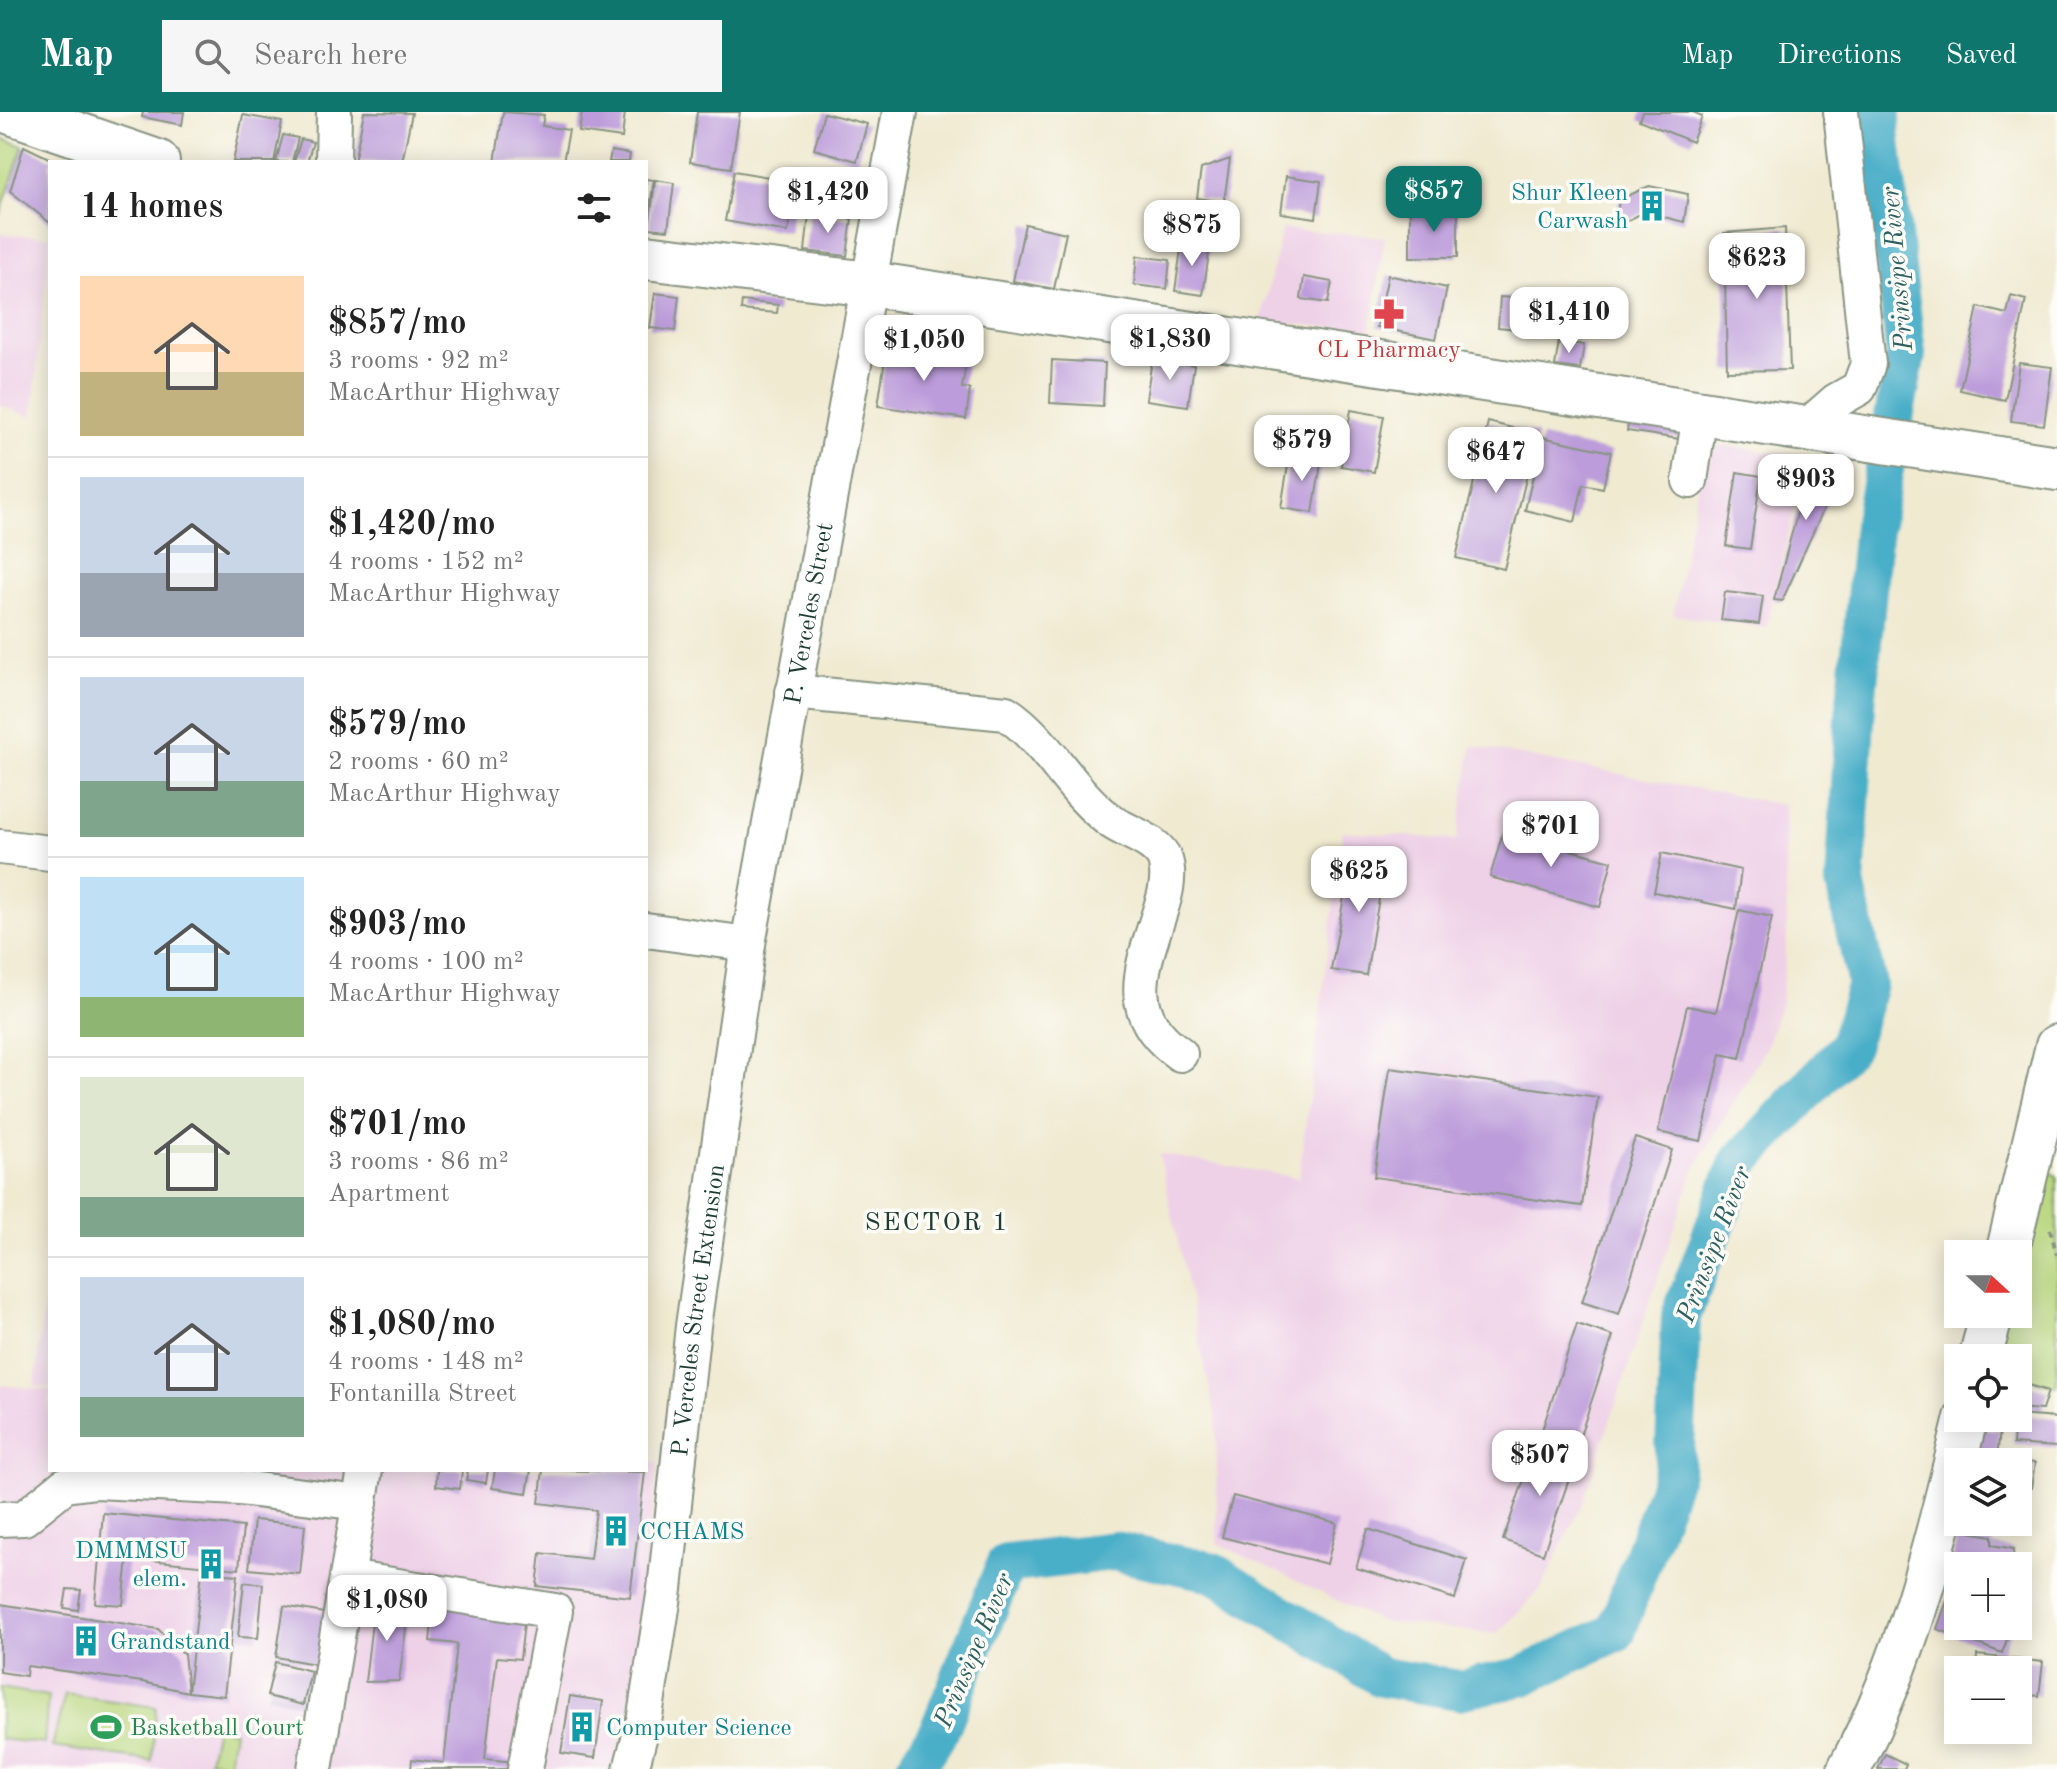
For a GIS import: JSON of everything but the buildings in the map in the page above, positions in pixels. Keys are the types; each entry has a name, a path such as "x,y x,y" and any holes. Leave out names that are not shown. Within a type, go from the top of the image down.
{"highway":[{"path":"11,112 151,160"},
{"path":"648,257 870,284 1352,356 2051,468"}],"main road":[{"path":"2010,1240 2057,1046"},
{"path":"1849,1769 1885,1700 1898,1664 1930,1564 1963,1432"}],"street":[{"path":"333,160 334,112"},
{"name":"P. Verceles Street","path":"748,944 900,112"},
{"path":"1820,432 1836,401 1859,388 1868,364 1863,291 1831,114"},
{"path":"1690,481 1700,413"},
{"path":"793,692 1006,713 1021,723 1063,773 1110,821 1159,849 1166,862 1167,890 1145,959 1139,995 1149,1023 1159,1039 1180,1054"},
{"path":"0,847 48,853"},
{"path":"648,930 748,944"},
{"name":"P. Verceles Street Extension","path":"631,1769 645,1716 665,1589 693,1326 748,944"},
{"path":"0,1519 24,1518 65,1485 96,1481 239,1488 363,1486 315,1769"},
{"path":"348,1578 555,1611 525,1769"}],"path":[{"path":"2050,1229 2057,1255"},
{"path":"2057,1338 2057,1347"}],"shaded area":[{"path":"1282,229 1385,237 1370,331 1261,321"},
{"path":"0,234 48,237 32,417 0,405"},
{"path":"1706,443 1807,457 1766,628 1673,615"},
{"path":"1472,746 1784,805 1787,934 1781,1003 1766,1047 1694,1170 1583,1502 1541,1589 1497,1634 1382,1622 1217,1543 1216,1418 1159,1154 1299,1178 1343,831 1457,840"},
{"path":"48,1272 48,1387 35,1386"},
{"path":"0,1385 48,1390 48,1472 648,1472 648,1462 658,1463 631,1719 615,1769 0,1769"}],"green space":[{"path":"0,138 23,146 0,215"},
{"path":"2041,1169 2057,1176 2057,1386 2032,1380 2032,1344 1994,1344 1998,1328 2032,1328 2032,1240 2022,1240"},
{"path":"0,1688 48,1696 44,1744 0,1739"},
{"name":"Basketball Court","path":"65,1694 156,1707 152,1761 52,1747"},
{"path":"216,1727 234,1731 229,1763 209,1760"}],"waterway":[{"name":"Prinsipe River","path":"915,1769 939,1731 1006,1564 1114,1551 1213,1572 1381,1677 1459,1690 1521,1677 1616,1632 1674,1471 1681,1316 1739,1163 1849,1046 1867,984 1845,883 1856,703 1873,527 1906,354 1880,132 1881,112"}],"place":[{"name":"Shur Kleen Carwash","path":"1652,206"},
{"name":"CL Pharmacy","path":"1389,314"},
{"name":"CCHAMS","path":"616,1531"},
{"name":"DMMMSU elem.","path":"211,1564"},
{"name":"Grandstand","path":"86,1641"},
{"name":"Basketball Court","path":"106,1727"},
{"name":"Computer Science","path":"582,1727"}],"district":[{"name":"SECTOR 1","path":"937,1221"}]}
